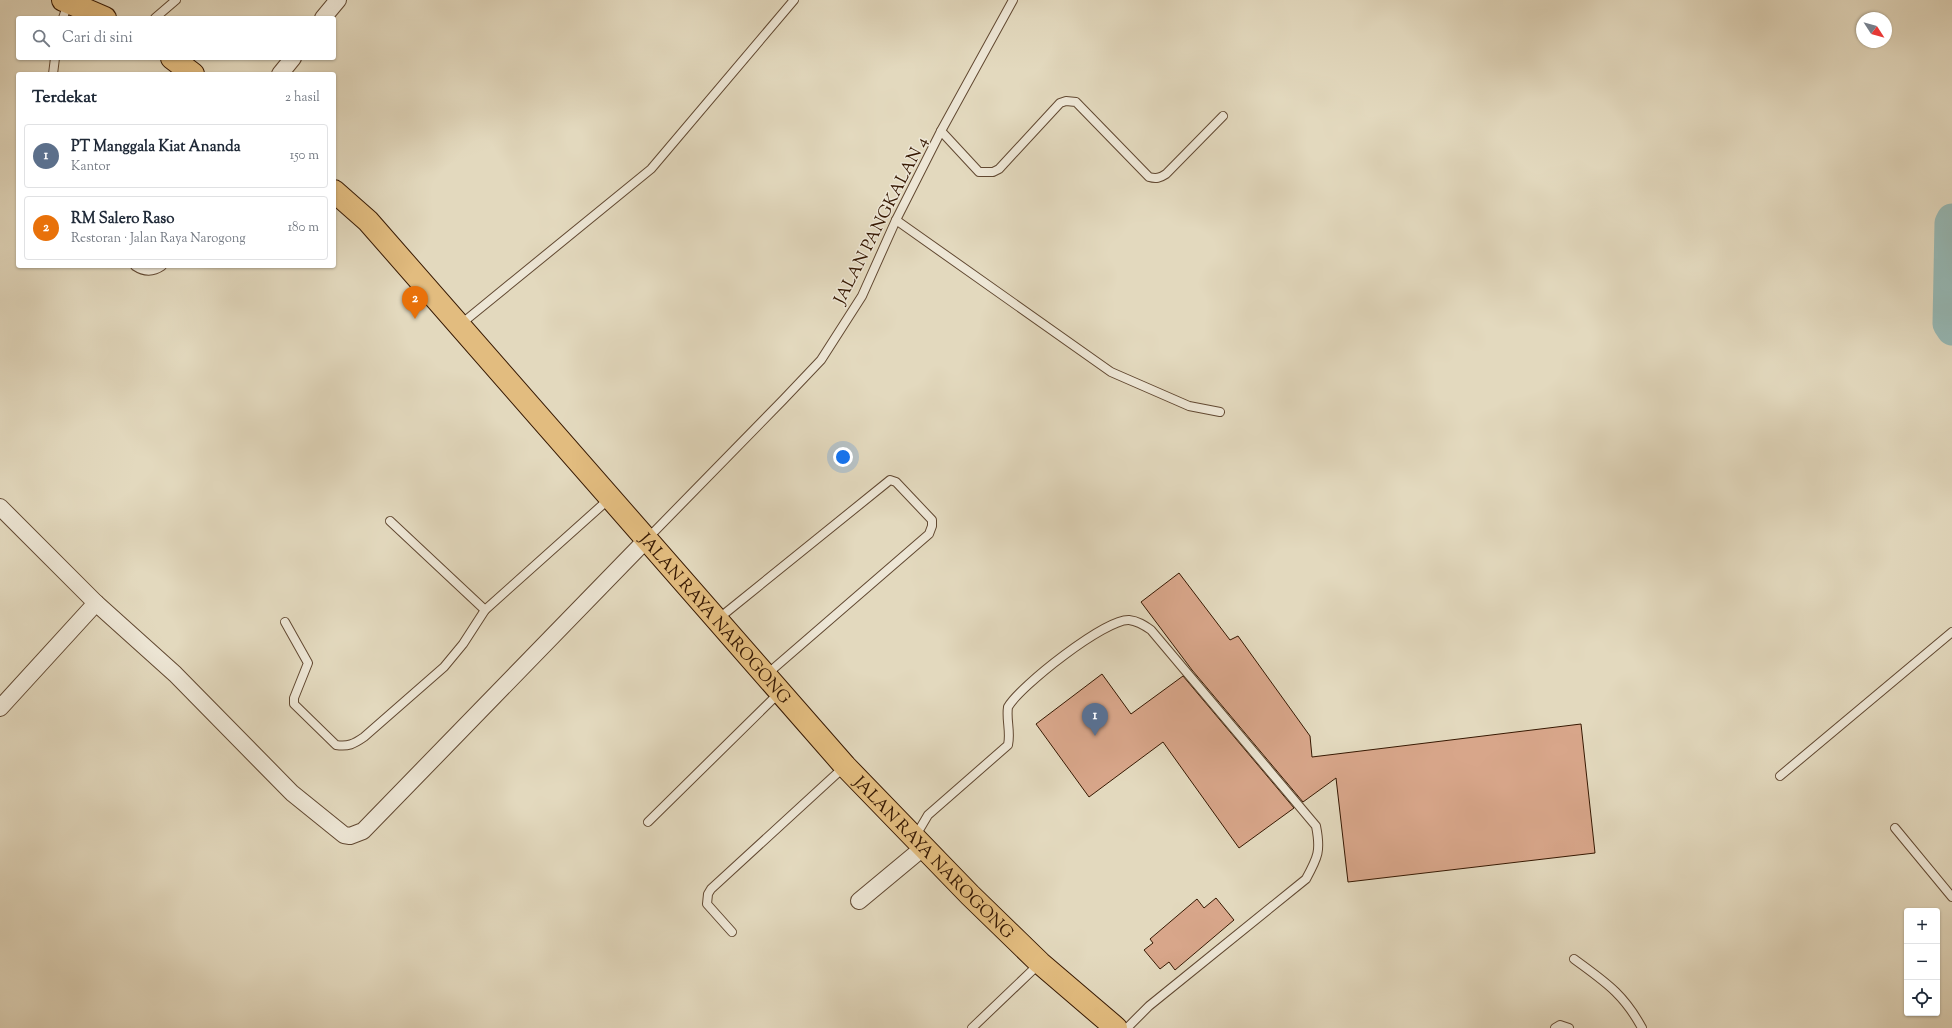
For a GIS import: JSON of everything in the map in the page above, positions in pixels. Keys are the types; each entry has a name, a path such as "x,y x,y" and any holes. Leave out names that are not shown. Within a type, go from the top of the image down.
{"main road":[{"path":"65,7 98,16"},
{"path":"175,60 190,72"},
{"name":"JALAN RAYA NAROGONG","path":"336,193 368,221 845,766 970,895 1040,962 1116,1028"}],"street":[{"path":"325,16 338,0"},
{"path":"282,72 290,60"},
{"path":"0,507 96,603 174,674 292,792 344,835 350,836 363,831 647,539"},
{"path":"0,706 96,603"},
{"path":"858,901 919,842"}],"lane":[{"path":"157,16 176,0"},
{"path":"460,325 651,169 794,0"},
{"name":"JALAN PANGKALAN 4","path":"647,539 820,360 862,296 896,220 941,131 1013,0"},
{"path":"53,72 55,60"},
{"path":"941,131 979,172 993,172 999,169 1060,103 1071,100 1076,102 1149,176 1161,178 1223,116"},
{"path":"896,220 1112,372 1190,406 1220,412"},
{"path":"138,268 143,271 149,271 157,268"},
{"path":"717,620 890,480 896,482 932,520 932,526 929,534 766,675"},
{"path":"285,622 308,663 308,668 294,698 294,704 336,745 352,745 364,737 444,666 463,644 485,610 611,498"},
{"path":"390,521 485,610"},
{"path":"919,842 928,815 1008,745 1010,730 1007,713 1008,707 1033,678 1092,637 1114,624 1128,620 1140,623 1151,630 1316,826 1320,843 1317,858 1306,879 1149,1006 1127,1028"},
{"path":"1780,776 1952,632"},
{"path":"648,822 780,692"},
{"path":"732,932 708,904 708,894 711,889 845,766"},
{"path":"1895,828 1952,897"},
{"path":"1574,959 1608,984 1623,998 1642,1028"},
{"path":"972,1028 1040,962"},
{"path":"1555,1028 1560,1025 1569,1028"}],"building":[{"path":"1179,573 1230,640 1238,636 1310,736 1312,757 1581,724 1595,853 1348,882 1336,778 1303,802 1192,670 1141,602"},
{"path":"1102,674 1131,714 1183,676 1294,808 1239,848 1163,742 1089,797 1036,724"},
{"path":"1216,898 1234,920 1175,970 1169,962 1160,969 1144,950 1153,943 1150,939 1197,899 1204,908"}],"waterway":[{"path":"1952,219 1950,223 1948,324 1952,330"}],"place":[{"name":"RM Salero Raso","path":"415,319"},
{"name":"PT Manggala Kiat Ananda","path":"1095,736"}]}
